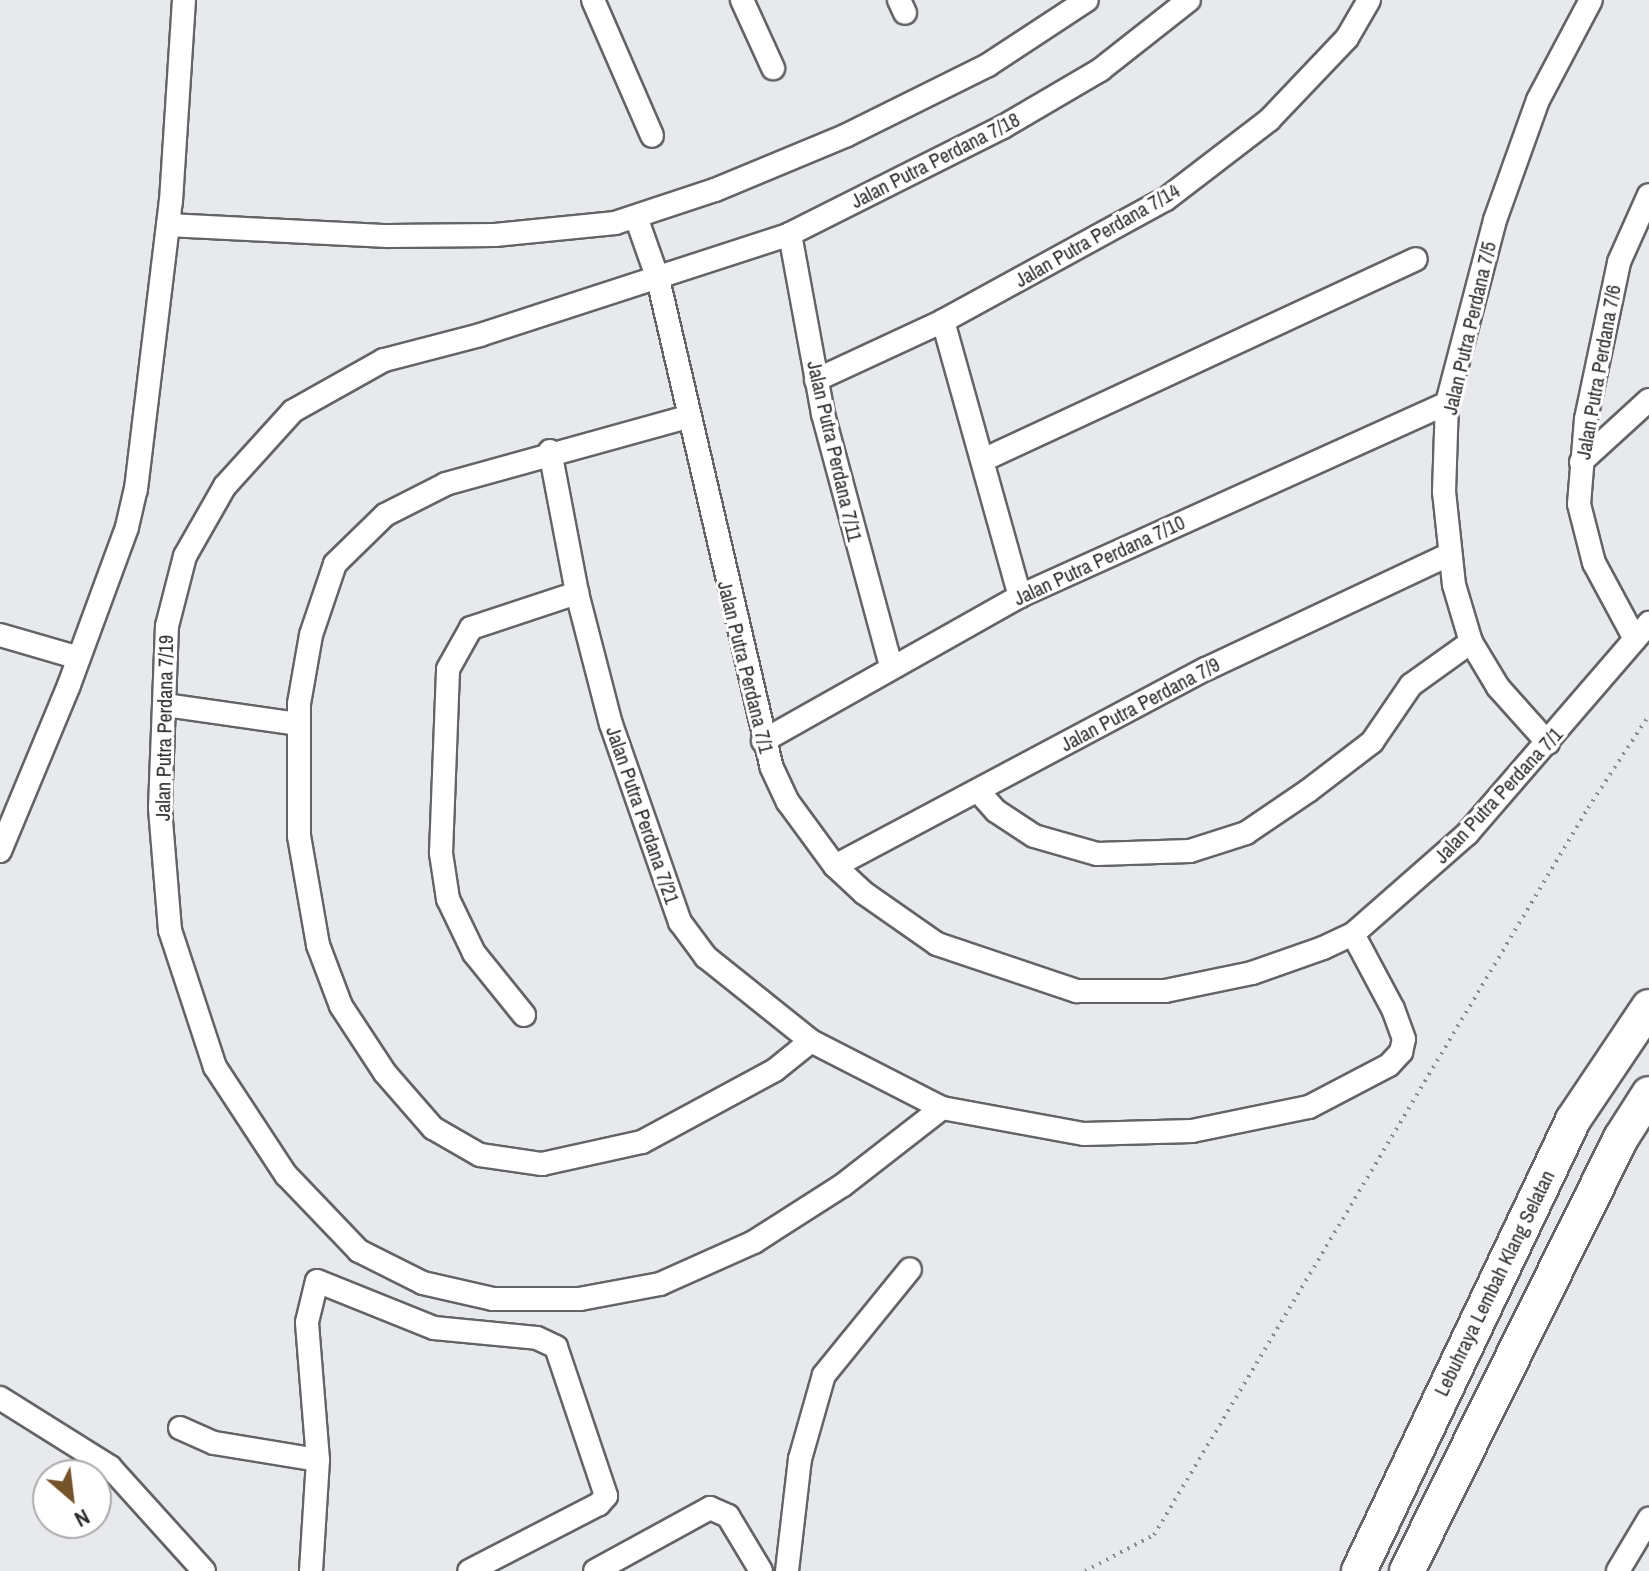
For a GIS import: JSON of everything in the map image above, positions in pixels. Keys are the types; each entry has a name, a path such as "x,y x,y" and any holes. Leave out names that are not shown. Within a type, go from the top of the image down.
{"highway":[{"name":"Lebuhraya Lembah Klang Selatan","path":"1359,1571 1384,1512 1573,1120 1649,1007"},
{"path":"1407,1571 1621,1138 1649,1094"}],"street":[{"path":"0,851 79,658 127,527 136,489 168,225 184,0"},
{"path":"593,0 652,136"},
{"path":"742,0 773,68"},
{"path":"168,225 388,236 495,235 636,217 847,135 988,65 1087,0"},
{"name":"Jalan Putra Perdana 7/18","path":"658,279 790,234 1015,120 1100,70 1189,0"},
{"name":"Jalan Putra Perdana 7/14","path":"816,380 943,321 1166,199 1269,120 1347,38 1369,0"},
{"name":"Jalan Putra Perdana 7/5","path":"1548,743 1498,687 1471,642 1450,554 1444,492 1447,403 1495,220 1538,100 1591,0"},
{"name":"Jalan Putra Perdana 7/6","path":"1642,631 1594,563 1579,504 1581,462 1619,262 1649,195"},
{"name":"Jalan Putra Perdana 7/1","path":"636,217 658,279 763,741 788,802 835,866 864,893 937,944 1077,991 1165,991 1252,973 1353,934 1467,834 1642,631"},
{"name":"Jalan Putra Perdana 7/11","path":"790,234 816,380 891,666"},
{"path":"983,460 1416,259"},
{"name":"Jalan Putra Perdana 7/19","path":"658,279 384,360 293,411 225,486 185,556 167,626 160,808 170,930 215,1067 286,1175 359,1251 423,1283 493,1299 580,1299 660,1284 767,1234 843,1185 942,1108"},
{"path":"943,321 1020,596"},
{"path":"1581,462 1649,400"},
{"name":"Jalan Putra Perdana 7/10","path":"763,741 891,666 1020,596 1447,403"},
{"path":"687,417 550,451 446,484 385,515 335,564 311,635 299,724 299,836 318,945 341,1006 385,1073 433,1128 480,1155 542,1164 592,1156 642,1142 775,1070 811,1041"},
{"name":"Jalan Putra Perdana 7/21","path":"550,451 577,593 611,724 680,922 706,957 811,1041 942,1108 1084,1134 1192,1131 1309,1107 1389,1065 1404,1039 1353,934"},
{"name":"Jalan Putra Perdana 7/9","path":"835,866 1206,669 1450,554"},
{"path":"524,1015 474,953 448,899 441,853 448,669 471,628 577,593"},
{"path":"0,635 79,658"},
{"path":"978,791 996,811 1034,836 1097,854 1190,851 1246,833 1308,791 1372,742 1411,685 1471,642"},
{"path":"165,705 299,724"},
{"path":"787,1571 800,1459 824,1375 910,1269"},
{"path":"311,1571 318,1460 307,1322 317,1281 434,1328 548,1341 556,1347 606,1485 606,1496 599,1504 469,1571"},
{"path":"0,1398 110,1467 204,1571"},
{"path":"180,1428 214,1443 318,1460"},
{"path":"595,1571 710,1508 728,1516 761,1571"},
{"path":"1618,1571 1649,1519"}],"path":[{"path":"1085,1571 1154,1535 1588,808 1649,715"}]}
